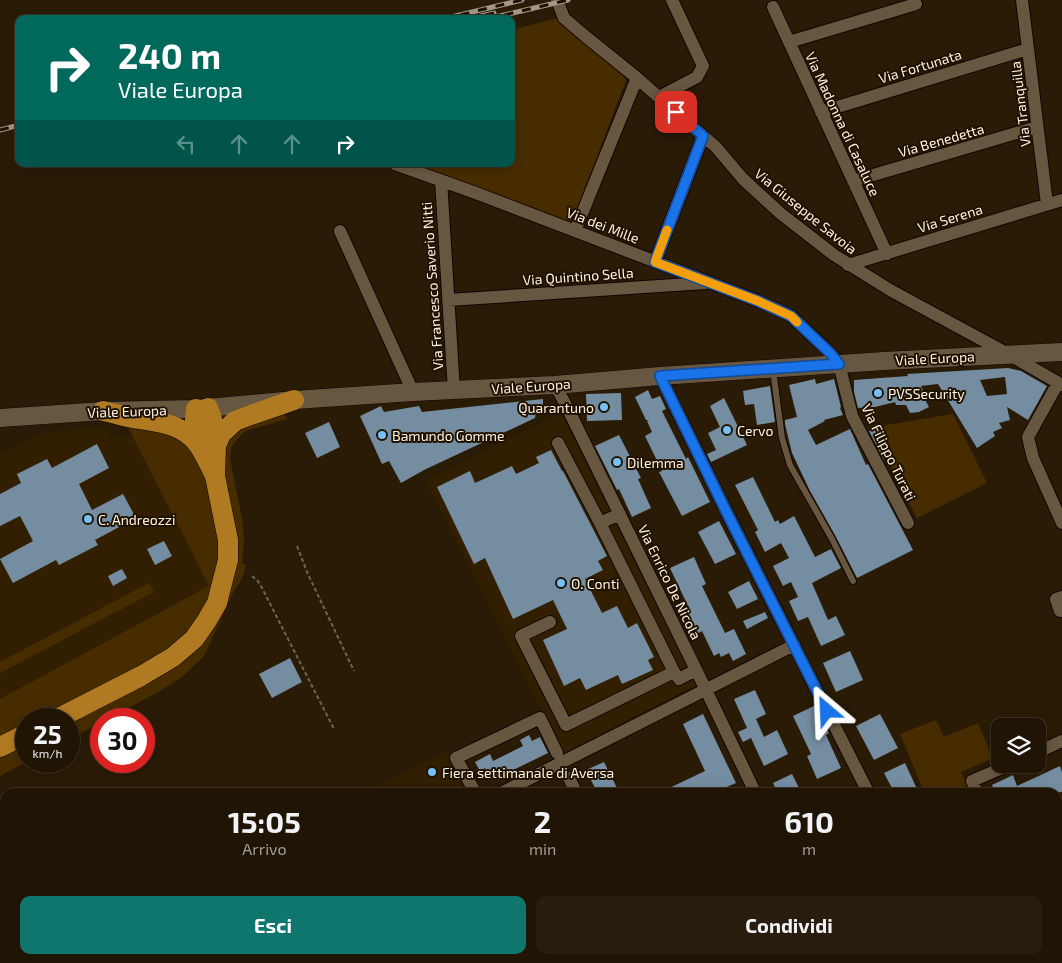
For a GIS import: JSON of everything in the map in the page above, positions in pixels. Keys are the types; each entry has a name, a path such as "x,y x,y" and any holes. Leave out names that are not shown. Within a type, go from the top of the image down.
{"highway":[{"path":"207,445 235,421 250,414 294,400"},
{"path":"78,708 172,658 194,639 216,603 228,560 228,540 207,445 215,430 212,417 202,408"},
{"path":"103,411 131,418 162,422 180,429 207,445"},
{"path":"0,747 15,740"}],"main road":[{"name":"Viale Europa","path":"0,418 103,411 202,408 413,392 555,386 772,368 1062,352"}],"street":[{"name":"Via Giuseppe Savoia","path":"558,0 564,18 716,147 742,179 780,213 834,256 890,290 1010,354 1060,384"},
{"path":"659,97 697,77 703,66 672,0"},
{"name":"Via Tranquilla","path":"1022,0 1048,204"},
{"path":"789,42 916,4"},
{"name":"Via Madonna di Casaluce","path":"773,7 887,254"},
{"name":"Via Fortunata","path":"821,112 1028,49"},
{"path":"575,231 637,78"},
{"name":"Via Benedetta","path":"853,181 1038,127"},
{"path":"655,262 703,136"},
{"name":"Via dei Mille","path":"404,167 758,301 791,316 839,364"},
{"name":"Via Francesco Saverio Nitti","path":"441,180 454,391"},
{"name":"Via Serena","path":"848,265 1062,200"},
{"path":"340,231 413,392"},
{"name":"Via Quintino Sella","path":"448,300 710,283"},
{"name":"Via Filippo Turati","path":"839,364 852,416 908,523"},
{"path":"660,376 866,788"},
{"path":"1060,384 1028,438 1033,458 1062,523"},
{"name":"Via Enrico De Nicola","path":"555,386 620,514 752,788"},
{"path":"558,443 674,672 679,680 696,670"},
{"path":"600,523 620,514"},
{"path":"1060,611 1056,599 1062,597"},
{"path":"550,622 521,636 566,724 674,672"},
{"path":"511,788 794,645"},
{"path":"473,788 456,758 540,718 557,753"},
{"path":"1046,748 1062,741"},
{"path":"975,788 972,781 991,773"},
{"path":"569,778 574,788"}],"lane":[{"path":"772,368 782,438 790,465 832,539 853,581"}],"path":[{"path":"297,546 307,572 354,671"},
{"path":"252,576 261,586 334,729"}],"shaded area":[{"path":"558,18 566,28 621,73 626,80 572,223 414,167 515,167 515,29"},
{"name":"O. Conti","path":"561,413 696,685 563,753 425,480"},
{"path":"285,414 287,419 245,431 231,448 230,459 242,518 244,541 242,564 246,564 243,576 232,595 204,656 182,677 128,708 98,708 125,694 227,592 220,468 221,448 248,421"},
{"path":"953,414 987,483 917,518 886,457 881,426"},
{"path":"128,427 175,432 205,466 221,553 210,598 182,641 148,665 66,708 15,708 15,734 0,742 0,699 209,586"},
{"name":"C. Andreozzi","path":"106,428 111,438 133,436 210,586 0,699 0,453 46,432"},
{"path":"149,583 154,592 0,673 0,662"},
{"path":"90,712 90,728 80,734 80,717"},
{"path":"936,720 944,737 978,723 991,753 991,759 961,772 967,788 922,788 900,734"},
{"path":"15,750 15,768 0,776 0,757"},
{"name":"Fiera settimanale di Aversa","path":"447,751 466,788 374,788"}],"building":[{"path":"1008,368 1021,371 1047,386 1028,420 1007,407 1010,420 999,423 1002,428 993,432 995,436 977,448 938,384 921,386 924,394 922,394 929,407 919,412 910,413 906,405 896,405 895,402 875,407 858,408 854,392 854,380 908,376 907,374","holes":["1005,377 1007,394 987,396 980,380"]},
{"path":"815,379 816,384 834,379 843,415 824,420 808,430 816,445 850,429 866,465 868,464 913,550 857,578 810,491 792,453 785,424 785,420 797,417 789,385"},
{"path":"770,386 775,422 757,425 754,404 745,405 743,391"},
{"path":"648,390 652,399 660,396 666,409 662,411 686,459 688,457 710,502 682,516 659,472 662,471 645,436 652,432 647,421 649,420 646,420 635,397"},
{"name":"Quarantuno","path":"621,393 622,420 587,421 586,394"},
{"name":"Cervo","path":"724,398 747,445 711,462 707,454 716,450 708,433 720,427 710,406"},
{"path":"543,399 543,413 536,413 535,418 424,470 401,483 389,461 382,464 360,416 381,406 384,412 419,406 422,412"},
{"path":"329,422 340,447 317,458 305,433"},
{"path":"875,427 880,435 884,460 869,431"},
{"name":"Dilemma","path":"619,435 641,478 638,479 651,508 632,517 595,446"},
{"path":"97,444 109,468 79,484 92,510 123,494 136,518 95,540 98,545 59,565 56,560 13,583 0,559 33,541 20,516 0,526 0,494 21,483 17,474 47,459 52,468"},
{"path":"551,450 607,556 598,561 603,570 585,579 602,613 617,606 628,628 637,623 654,657 648,660 653,670 622,684 618,675 586,690 580,678 564,686 543,640 567,629 553,600 513,619 485,558 474,564 437,487 470,471 475,483 512,466 516,474 539,463 536,457"},
{"path":"753,477 775,522 778,520 780,524 794,516 815,557 831,549 841,568 812,583 828,620 836,616 845,635 821,646 808,617 798,621 789,601 798,597 791,582 783,586 773,566 789,558 781,543 765,552 755,532 758,530 735,485"},
{"path":"719,521 736,554 715,564 698,532"},
{"path":"164,541 172,556 155,565 147,549"},
{"path":"694,557 706,584 702,586 725,633 734,629 746,654 733,661 729,653 721,657 719,653 714,656 702,631 697,634 685,608 688,606 670,568"},
{"path":"122,569 127,578 113,586 108,576"},
{"path":"749,581 758,599 737,609 728,592"},
{"path":"765,612 768,618 747,629 743,621"},
{"path":"850,651 863,680 836,692 823,663"},
{"path":"290,658 302,682 272,698 259,674"},
{"path":"755,690 766,714 756,719 764,737 777,730 788,754 764,766 751,738 743,742 738,732 747,728 734,699"},
{"path":"814,706 829,733 826,735 841,768 817,779 807,756 811,754 793,716"},
{"path":"703,714 736,783 724,788 669,788 705,771 683,724"},
{"path":"880,714 898,748 874,760 856,726"},
{"path":"529,735 532,741 540,737 548,753 495,779 494,776 490,779 485,768 480,771 475,762 490,754 493,761 523,746 520,740"},
{"path":"604,762 617,788 595,788 586,770"},
{"path":"905,763 917,788 892,788 884,773"},
{"path":"1060,766 1062,788 993,788 992,785 1013,775 1017,786"},
{"path":"792,774 799,788 775,788 773,783"}],"railway":[{"path":"460,15 522,0"},
{"path":"504,15 568,0"},
{"path":"485,15 494,13"},
{"path":"0,130 15,126"}],"slow traffic":[{"path":"667,230 655,262 758,301 791,316 797,322"}],"place":[{"name":"PVSSecurity","path":"878,393"},
{"name":"Quarantuno","path":"604,407"},
{"name":"Cervo","path":"727,430"},
{"name":"Bamundo Gomme","path":"382,435"},
{"name":"Dilemma","path":"617,462"},
{"name":"C. Andreozzi","path":"88,519"},
{"name":"O. Conti","path":"561,583"},
{"name":"Fiera settimanale di Aversa","path":"432,772"}],"route":[{"path":"676,112 703,136 655,262 758,301 791,316 839,364 660,376 827,711"}]}
